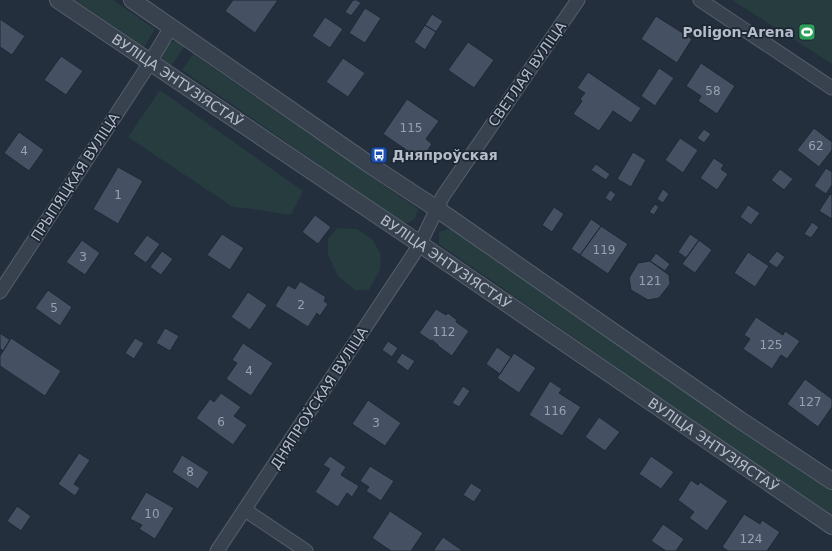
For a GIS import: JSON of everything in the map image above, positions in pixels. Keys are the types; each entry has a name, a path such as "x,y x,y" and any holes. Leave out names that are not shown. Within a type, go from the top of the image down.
{"street":[{"name":"ВУЛІЦА ЭНТУЗІЯСТАЎ","path":"58,0 420,244 832,526"},
{"path":"132,0 740,420 832,481"},
{"name":"СВЕТЛАЯ ВУЛІЦА","path":"420,244 443,196 578,0"},
{"path":"700,0 832,88"},
{"name":"ПРЫПЯЦКАЯ ВУЛІЦА","path":"0,292 150,62 171,26"},
{"name":"ДНЯПРОЎСКАЯ ВУЛІЦА","path":"217,551 420,244"},
{"path":"245,510 306,551"}],"green space":[{"path":"75,0 113,0 155,29 144,47"},
{"name":"Poligon-Arena","path":"732,0 832,0 832,64"},
{"path":"179,41 185,46 171,66 163,61 162,54 164,48 168,44"},
{"path":"193,54 418,209 415,219 405,224 182,70"},
{"path":"160,90 303,191 291,215 233,207 128,137"},
{"path":"337,228 357,229 372,239 381,254 380,270 369,290 355,290 338,276 328,255 328,239"},
{"path":"451,228 832,489 832,517 439,244 439,232"}],"building":[{"path":"233,0 278,0 255,33 225,11"},
{"path":"353,0 357,0 361,3 351,16 345,12"},
{"path":"365,8 381,18 365,43 349,33"},
{"path":"432,14 443,21 436,32 425,25"},
{"path":"656,16 692,39 677,63 641,39"},
{"path":"325,17 343,29 330,48 312,36"},
{"path":"0,19 25,36 12,55 0,47"},
{"path":"425,25 436,32 425,50 414,42"},
{"path":"468,42 494,60 474,88 448,70"},
{"path":"61,56 83,71 66,95 44,80"},
{"path":"343,58 365,73 348,97 326,82"},
{"path":"701,63 735,86 717,114 698,101 701,96 686,86"},
{"path":"659,68 674,78 655,106 641,96"},
{"path":"588,72 641,108 631,123 613,111 599,131 573,114 582,101 580,99 585,93 577,88"},
{"path":"407,99 439,121 426,139 432,144 421,160 383,134"},
{"path":"814,128 832,142 832,150 819,167 797,150"},
{"path":"704,129 711,134 704,143 697,138"},
{"path":"19,132 44,150 29,171 4,153"},
{"path":"680,138 698,150 683,173 665,160"},
{"path":"633,152 646,160 631,187 617,179"},
{"path":"714,158 724,165 721,169 728,174 717,190 700,178"},
{"path":"596,164 610,174 606,180 591,170"},
{"path":"118,167 143,181 118,224 93,209"},
{"path":"826,168 832,172 832,185 826,194 814,186"},
{"path":"780,169 793,179 784,190 771,180"},
{"path":"663,189 669,194 663,203 657,199"},
{"path":"610,190 616,194 611,202 605,198"},
{"path":"830,194 832,195 832,219 819,211"},
{"path":"655,204 659,207 654,215 649,212"},
{"path":"748,205 760,213 751,225 740,217"},
{"path":"554,207 564,214 552,232 542,225"},
{"path":"315,215 331,227 318,244 302,232"},
{"path":"591,219 601,226 580,255 571,249"},
{"path":"812,222 819,227 811,238 804,234"},
{"path":"601,226 628,244 608,274 580,255"},
{"path":"222,234 244,248 230,270 207,255"},
{"path":"690,234 699,240 686,258 678,252"},
{"path":"147,235 160,244 146,263 133,254"},
{"path":"82,240 100,253 85,275 66,262"},
{"path":"699,240 712,250 695,273 682,264"},
{"path":"162,251 173,259 161,275 150,267"},
{"path":"777,251 785,257 777,268 768,262"},
{"path":"748,252 769,266 755,287 734,273"},
{"path":"656,253 670,264 665,271 650,261"},
{"path":"650,261 669,275 670,284 659,298 648,300 631,290 629,278 638,263"},
{"path":"300,281 326,297 324,301 328,304 320,316 317,313 308,327 275,306 288,285 295,289"},
{"path":"48,290 72,307 60,326 35,308"},
{"path":"248,292 267,305 250,330 231,317"},
{"path":"436,309 446,315 448,313 457,320 456,322 469,331 452,356 432,340 431,341 419,333"},
{"path":"756,317 783,335 785,331 800,341 787,359 781,355 772,369 743,349 750,339 744,335"},
{"path":"165,328 179,336 170,351 156,343"},
{"path":"0,333 10,340 3,351 0,348"},
{"path":"11,338 61,371 45,396 0,366 0,356"},
{"path":"135,338 144,343 134,359 125,353"},
{"path":"388,341 398,348 392,357 382,350"},
{"path":"243,343 273,363 251,396 226,379 237,363 232,360"},
{"path":"497,347 511,357 500,374 486,364"},
{"path":"402,353 415,361 408,371 396,362"},
{"path":"514,353 536,368 519,393 497,378"},
{"path":"805,379 832,399 832,407 818,427 787,404"},
{"path":"550,381 562,389 559,393 581,407 562,436 529,415"},
{"path":"463,386 470,391 459,407 452,403"},
{"path":"221,393 241,407 234,416 247,425 233,445 196,418 210,399 214,402"},
{"path":"368,400 401,423 385,446 352,424"},
{"path":"599,417 620,432 605,451 585,437"},
{"path":"79,453 90,460 74,484 80,488 75,496 58,484"},
{"path":"182,455 209,472 198,489 172,472"},
{"path":"330,456 346,467 341,475 359,486 352,497 347,493 338,507 315,492 330,469 323,465"},
{"path":"651,456 674,472 661,489 639,474"},
{"path":"370,466 394,481 381,501 366,491 369,487 360,481"},
{"path":"691,480 698,485 700,482 728,501 707,531 689,518 694,512 678,500"},
{"path":"471,483 482,490 474,502 463,495"},
{"path":"146,492 174,508 155,539 139,529 142,525 130,519"},
{"path":"17,506 31,516 21,531 7,521"},
{"path":"390,511 423,533 411,551 391,551 372,538"},
{"path":"744,514 760,524 762,520 780,532 767,551 728,551 722,547"},
{"path":"663,524 684,539 676,551 666,551 651,541"},
{"path":"443,537 463,551 433,551"}],"place":[{"name":"Poligon-Arena","path":"807,32"},
{"name":"Дняпроўская","path":"379,155"}]}
